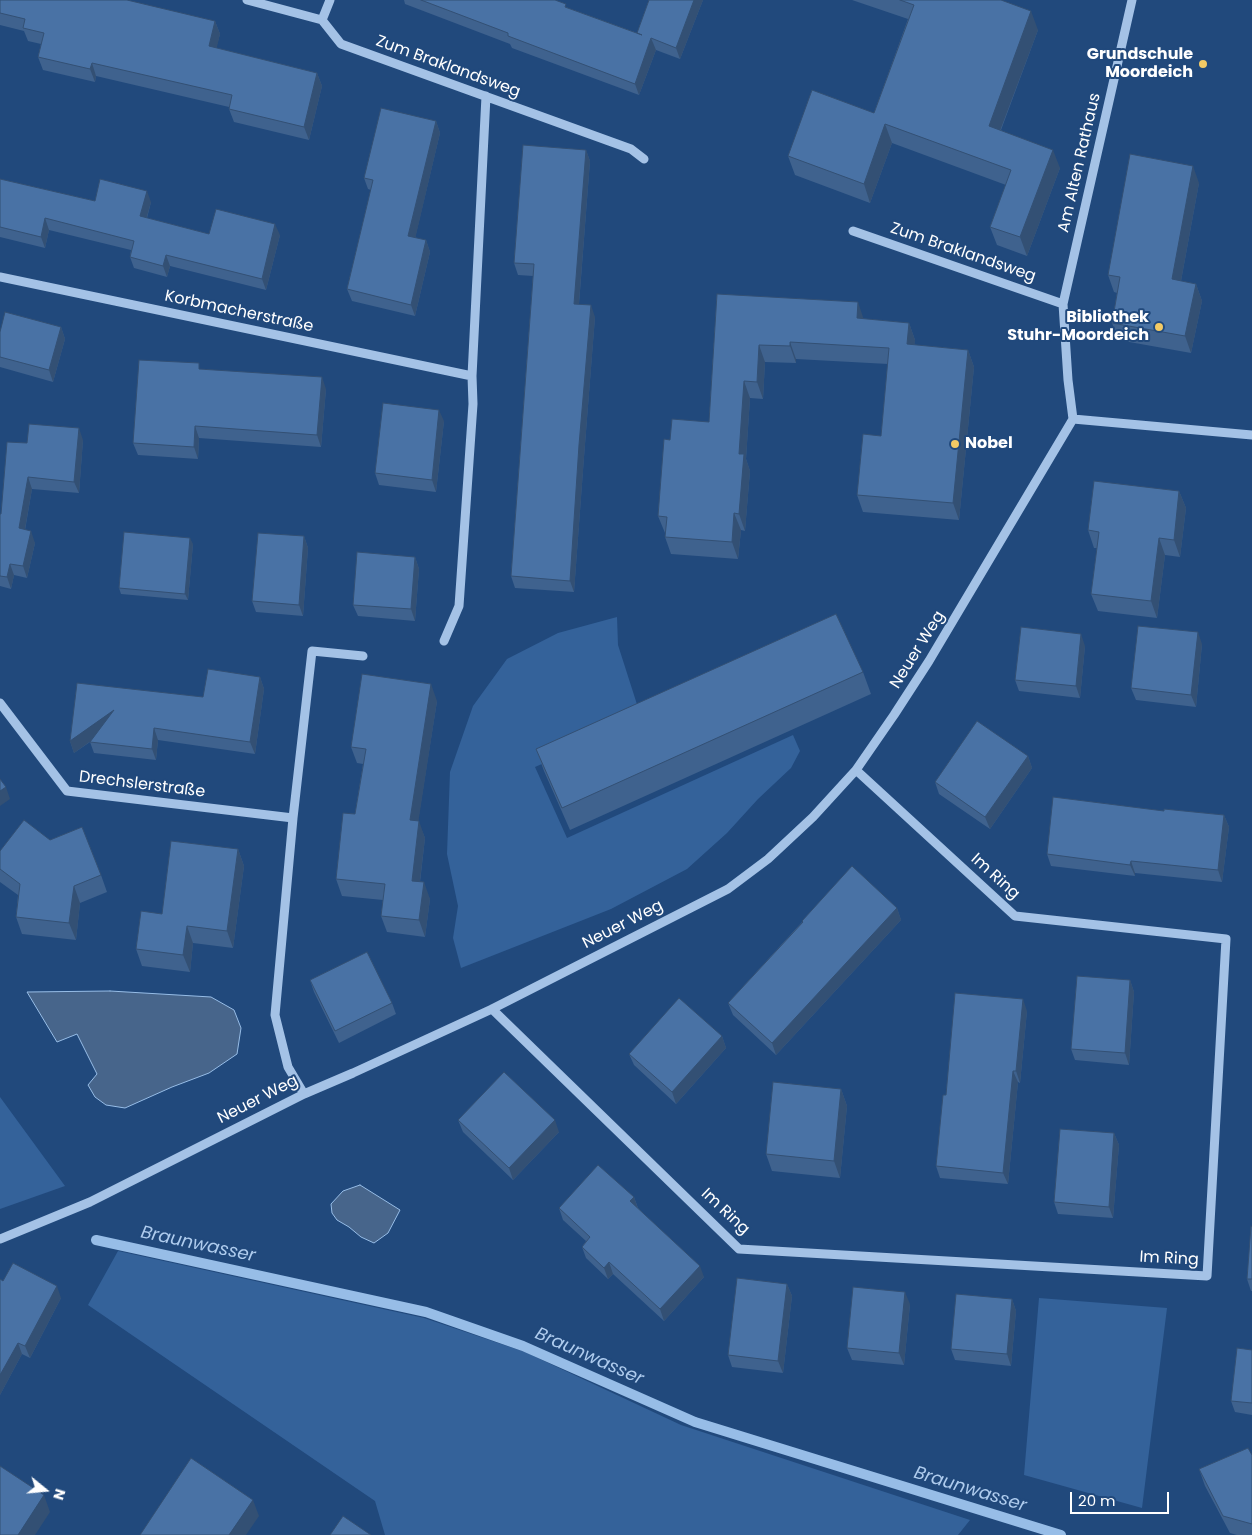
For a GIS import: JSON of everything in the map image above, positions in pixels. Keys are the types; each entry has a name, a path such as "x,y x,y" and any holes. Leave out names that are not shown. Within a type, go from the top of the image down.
{"street":[{"path":"247,0 322,20 330,0"},
{"name":"Am Alten Rathaus","path":"1063,304 1132,0"},
{"name":"Zum Braklandsweg","path":"322,20 341,44 631,149 644,159"},
{"path":"444,641 459,606 473,404 472,376 486,96"},
{"name":"Zum Braklandsweg","path":"854,231 1063,304"},
{"name":"Korbmacherstraße","path":"0,277 472,376"},
{"path":"1063,304 1068,380 1073,419 1252,434"},
{"name":"Neuer Weg","path":"0,1239 90,1202 304,1094 492,1009 728,890 768,859 813,817 856,770 929,661 1073,419"},
{"path":"304,1094 288,1067 275,1015 293,818 312,651 364,656"},
{"name":"Drechslerstraße","path":"0,703 67,791 293,818"},
{"name":"Im Ring","path":"492,1009 739,1249 1207,1276 1226,939 1015,916 856,770"}],"shaded area":[{"path":"617,617 618,645 642,720 535,767 567,838 793,735 800,751 791,768 758,799 727,833 687,869 611,909 461,968 453,938 458,906 447,854 450,772 473,706 507,659 558,633"},
{"path":"110,991 211,997 234,1010 241,1028 237,1054 209,1073 125,1108 106,1105 95,1097 88,1085 97,1074 77,1034 57,1042 27,992"},
{"path":"0,1097 65,1186 0,1209"},
{"path":"360,1185 400,1210 388,1233 374,1243 361,1237 337,1220 332,1213 331,1204 343,1191"},
{"path":"118,1251 424,1318 525,1352 681,1425 970,1520 958,1535 385,1535 375,1501 88,1305"},
{"path":"1039,1298 1167,1308 1142,1508 1024,1475"}],"building":[{"path":"0,0 127,0 215,21 209,46 317,73 304,127 229,109 232,95 92,63 90,69 38,57 44,33 23,28 25,19 0,13"},
{"path":"421,0 555,0 566,4 565,7 642,35 637,33 649,0 694,0 676,48 651,38 635,84 508,36 508,33"},
{"path":"900,0 1001,0 1031,11 989,126 1053,150 1020,237 990,227 1011,170 885,124 864,184 788,156 812,90 874,113 914,5"},
{"path":"381,108 436,121 408,236 426,240 411,305 347,289 373,180 364,178"},
{"path":"523,145 586,150 574,304 591,305 570,581 511,576 534,264 514,263"},
{"path":"1130,154 1193,166 1172,279 1196,284 1185,336 1112,323 1120,277 1108,275"},
{"path":"0,179 95,201 100,179 147,191 140,216 209,234 216,209 275,224 262,279 166,255 163,266 130,257 134,241 45,218 41,237 0,227"},
{"path":"717,294 858,302 857,318 909,323 907,344 968,350 953,503 857,495 863,434 881,436 889,348 790,342 790,346 759,345 757,382 744,381 739,454 744,454 739,514 734,513 732,542 665,537 667,517 658,516 664,439 670,440 672,419 709,422"},
{"path":"5,312 61,327 49,370 0,357 0,332"},
{"path":"139,360 199,363 199,369 322,377 317,435 195,426 194,447 133,443"},
{"path":"383,403 439,410 432,480 375,473"},
{"path":"29,424 79,428 74,482 28,477 19,528 31,531 23,566 10,564 7,577 0,576 0,514 7,442 27,443"},
{"path":"1094,481 1179,491 1174,540 1159,538 1151,601 1091,594 1099,532 1088,530"},
{"path":"124,532 190,538 185,594 119,588"},
{"path":"258,533 304,536 299,605 252,601"},
{"path":"357,552 415,557 411,609 353,605"},
{"path":"836,614 863,672 562,808 536,749"},
{"path":"1138,626 1198,632 1191,695 1131,688"},
{"path":"1021,627 1081,634 1076,686 1015,680"},
{"path":"208,669 260,677 250,742 154,728 152,749 90,742 114,710 70,741 77,683 203,697"},
{"path":"362,674 431,684 410,820 419,821 412,881 424,882 419,920 381,916 385,884 336,879 343,813 355,814 366,749 351,747"},
{"path":"977,721 1028,756 985,817 935,782"},
{"path":"0,779 6,787 0,791"},
{"path":"1053,797 1164,811 1164,809 1224,815 1218,870 1131,861 1130,865 1047,854"},
{"path":"24,820 50,840 82,827 101,875 74,886 69,923 16,917 20,884 0,869 0,851"},
{"path":"171,841 238,849 227,931 187,926 183,955 136,949 141,911 162,914"},
{"path":"852,866 897,908 772,1043 728,1003"},
{"path":"367,952 392,1003 335,1031 310,980"},
{"path":"1077,976 1130,980 1125,1053 1071,1049"},
{"path":"955,993 1023,999 1016,1071 1013,1071 1003,1173 936,1166 943,1095 946,1095"},
{"path":"679,998 722,1036 672,1092 629,1054"},
{"path":"504,1072 555,1120 509,1168 458,1120"},
{"path":"773,1082 841,1089 834,1161 766,1154"},
{"path":"1060,1129 1114,1133 1109,1207 1054,1202"},
{"path":"598,1165 634,1197 630,1201 700,1266 660,1309 609,1262 604,1268 582,1247 590,1237 559,1208"},
{"path":"1251,1226 1252,1279 1247,1279"},
{"path":"13,1263 57,1286 25,1346 18,1343 0,1375 0,1279 3,1281"},
{"path":"737,1278 787,1284 778,1361 728,1355"},
{"path":"853,1287 905,1292 899,1353 847,1348"},
{"path":"956,1294 1012,1299 1007,1354 951,1349"},
{"path":"1237,1348 1252,1350 1252,1403 1231,1401"},
{"path":"1248,1448 1252,1455 1252,1524 1223,1516 1199,1469"},
{"path":"191,1458 253,1500 229,1535 140,1535"},
{"path":"0,1466 44,1495 18,1535 0,1535"},
{"path":"343,1516 371,1535 330,1535"}],"waterway":[{"name":"Braunwasser","path":"96,1240 426,1312 523,1346 695,1422 1061,1535"}],"place":[{"name":"Grundschule Moordeich","path":"1203,64"},
{"name":"Bibliothek Stuhr-Moordeich","path":"1159,327"},
{"name":"Nobel","path":"955,444"}]}
